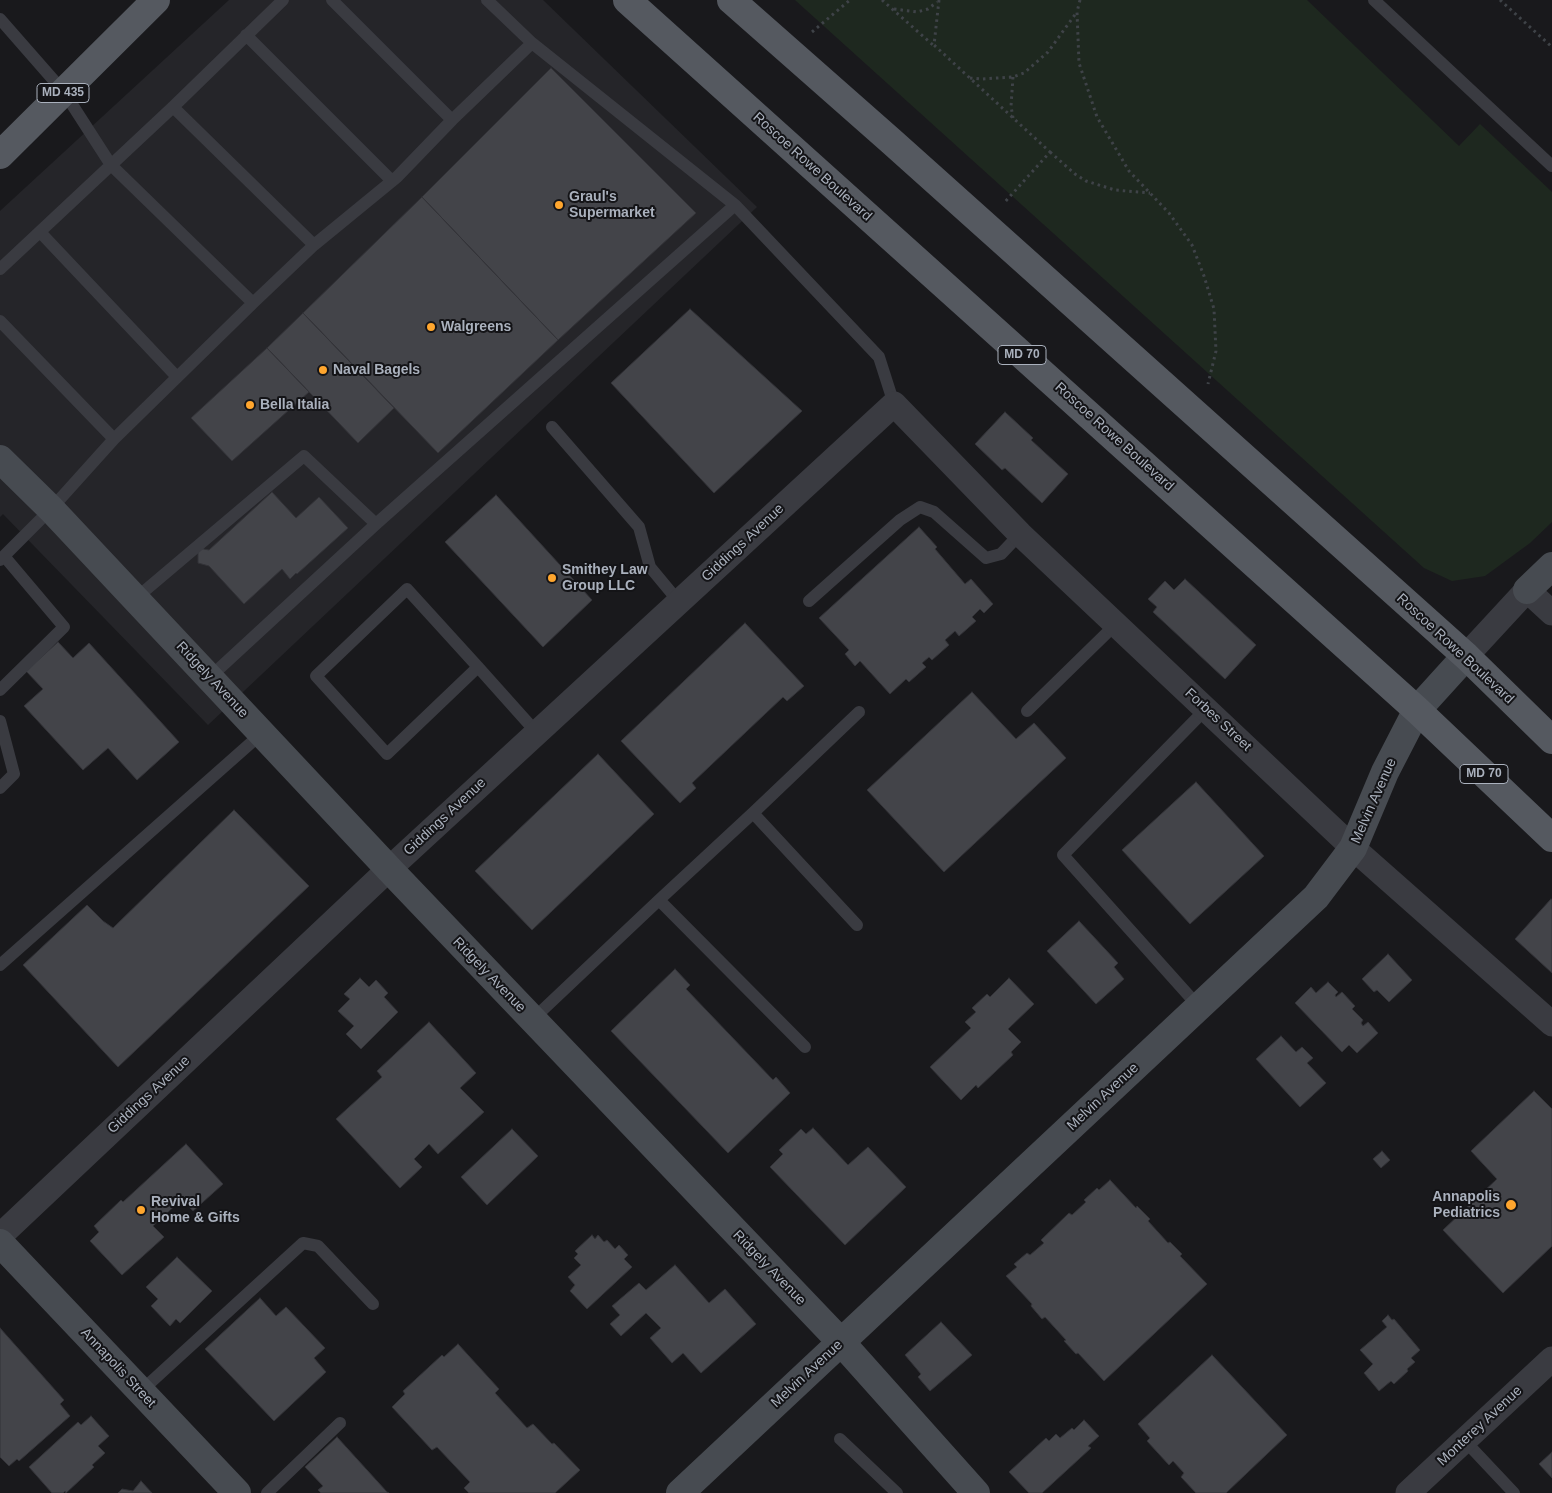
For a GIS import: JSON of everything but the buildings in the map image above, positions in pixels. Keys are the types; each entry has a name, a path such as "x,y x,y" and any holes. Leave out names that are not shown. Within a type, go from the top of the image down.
{"main road":[{"name":"MD 435","path":"0,155 156,0"},
{"name":"Roscoe Rowe Boulevard","path":"627,0 1417,710 1552,838"},
{"name":"Roscoe Rowe Boulevard","path":"731,0 1466,656 1552,740"}],"street":[{"name":"Forbes Street","path":"894,404 1020,534 1353,848 1552,1024"},
{"name":"Giddings Avenue","path":"0,1236 388,869 894,404"},
{"name":"Ridgely Avenue","path":"0,460 51,509 388,869 841,1342 976,1493"},
{"path":"1466,656 1552,566"},
{"path":"1527,590 1552,613"},
{"name":"Melvin Avenue","path":"680,1493 1316,897 1353,848 1385,772 1417,710 1466,656"},
{"name":"Annapolis Street","path":"0,1243 237,1493"},
{"name":"Monterey Avenue","path":"1408,1493 1552,1359"}],"lane":[{"path":"0,269 173,107 283,0"},
{"path":"332,0 452,120"},
{"path":"487,0 532,43 735,205 879,357 894,404"},
{"path":"1374,0 1552,166"},
{"path":"0,19 64,92 111,165 253,303"},
{"path":"246,35 392,181"},
{"path":"0,690 64,627 2,558 51,509 114,439 253,303 314,245 392,181 532,43"},
{"path":"173,107 314,245"},
{"path":"209,678 376,524 735,205"},
{"path":"40,232 177,377"},
{"path":"0,321 114,439"},
{"path":"552,427 639,527 650,567 679,602"},
{"path":"135,599 304,456 376,524"},
{"path":"809,600 900,520 920,507 934,512 986,558 1001,554 1020,534"},
{"path":"478,667 387,754 316,676 407,589 478,667 537,733"},
{"path":"1028,711 1116,624"},
{"path":"1199,1007 1063,855 1206,709"},
{"path":"532,1020 753,814 859,712"},
{"path":"0,721 14,774 0,788"},
{"path":"0,965 262,734"},
{"path":"753,814 857,925"},
{"path":"659,900 805,1047"},
{"path":"140,1392 303,1243 318,1246 373,1304"},
{"path":"267,1493 340,1424"},
{"path":"840,1440 897,1493"},
{"path":"1465,1441 1514,1493"}],"path":[{"path":"791,53 820,23 850,0"},
{"path":"882,0 1075,174 1086,181 1115,190 1150,193"},
{"path":"1080,0 1077,12 1079,63 1096,117 1129,171 1169,213 1192,245 1214,309 1216,351 1200,418"},
{"path":"1500,0 1552,47"},
{"path":"892,9 917,12 928,9 938,1"},
{"path":"934,45 938,1"},
{"path":"969,78 1013,77 1024,73 1048,52 1077,12"},
{"path":"1013,77 1011,106 1013,119"},
{"path":"984,224 1050,152"}],"shaded area":[{"path":"229,0 543,0 757,207 208,725 3,514 0,517 0,211"}],"green space":[{"path":"795,0 1307,0 1459,146 1480,124 1552,192 1552,522 1530,543 1485,576 1452,581 1424,568"}],"place":[{"name":"Graul's Supermarket","path":"559,205"},
{"name":"Walgreens","path":"431,327"},
{"name":"Naval Bagels","path":"323,370"},
{"name":"Bella Italia","path":"250,405"},
{"name":"Smithey Law Group LLC","path":"552,578"},
{"name":"Annapolis Pediatrics","path":"1511,1205"},
{"name":"Revival Home & Gifts","path":"141,1210"}]}
